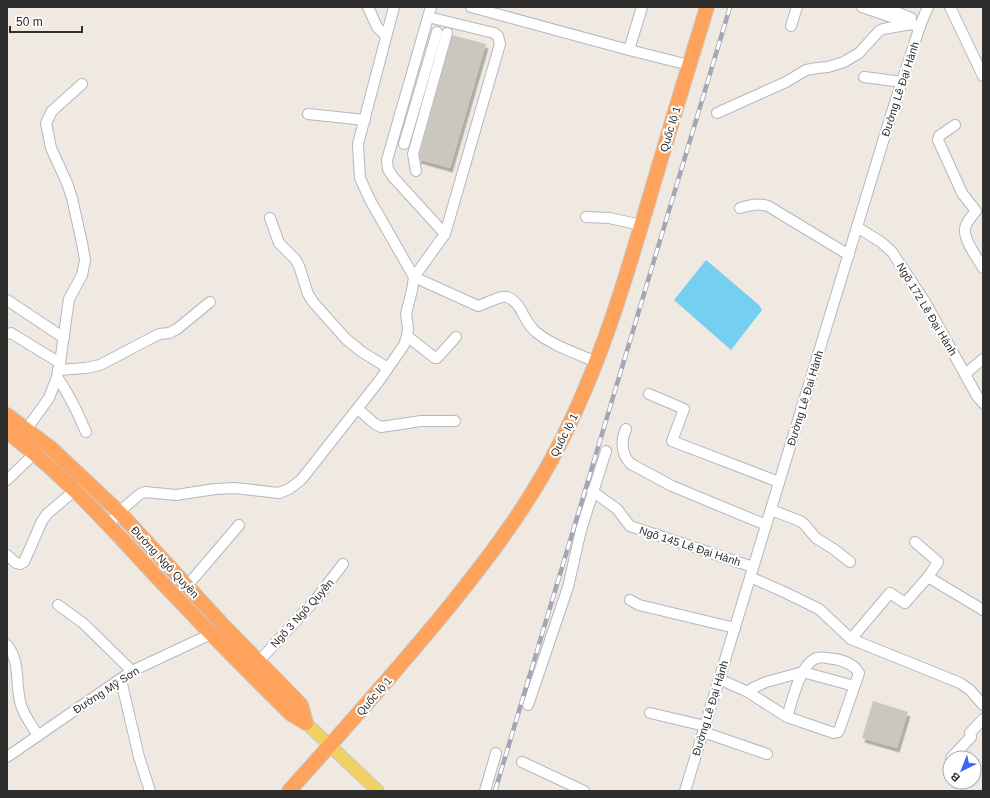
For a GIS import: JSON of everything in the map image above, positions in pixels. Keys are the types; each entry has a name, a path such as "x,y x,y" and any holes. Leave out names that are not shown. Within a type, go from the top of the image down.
{"highway":[{"name":"Quốc lộ 1","path":"289,791 391,677 457,597 496,546 529,498 556,451 576,412 596,362 632,260 707,7"},
{"name":"Đường Ngô Quyền","path":"7,415 71,465 119,512 222,624 301,705 306,723"},
{"name":"Đường Ngô Quyền","path":"7,432 34,454 109,525 211,634 291,714 306,723"},
{"path":"211,634 222,624"}],"main road":[{"name":"Đường Ngô Quyền","path":"306,723 378,791"}],"street":[{"path":"368,7 378,27 386,36"},
{"path":"394,7 358,144 360,178 370,200 414,277 478,306 502,296 507,297 518,305 526,321 535,331 554,343 596,362"},
{"path":"431,7 387,160 388,169 393,177 445,234"},
{"path":"471,7 628,50 689,64"},
{"path":"628,50 642,7"},
{"path":"791,26 797,7"},
{"path":"862,7 917,25"},
{"path":"885,7 917,25"},
{"name":"Đường Lê Đại Hành","path":"685,791 902,82 917,25 928,7"},
{"path":"950,7 983,76"},
{"path":"109,525 119,512 140,494 145,492 176,495 215,489 235,488 279,493 289,489 301,480 358,409 404,345 408,328 406,314 414,277 445,234 500,44 498,36 494,33 428,17"},
{"path":"716,113 786,82 806,70 828,68 844,62 859,52 879,31 883,29 917,25"},
{"path":"416,171 413,158 431,94 433,66 442,33"},
{"path":"416,60 433,66"},
{"path":"404,144 420,91 433,66"},
{"path":"864,78 902,82"},
{"path":"19,441 49,398 58,370 69,299 82,275 85,260 72,198 51,148 46,123 52,111 82,84"},
{"path":"408,88 431,94"},
{"path":"308,114 364,120"},
{"path":"412,118 423,121"},
{"path":"955,125 939,136 938,140 962,193 976,211 969,220 965,229 965,237 983,268"},
{"path":"393,140 415,149"},
{"path":"740,208 762,204 768,206 849,255"},
{"path":"586,217 609,218 642,226"},
{"path":"270,218 279,243 299,266 308,294 313,302 346,339 362,352 388,368"},
{"name":"Ngõ 172 Lê Đại Hành","path":"857,227 882,242 892,252 925,302 977,396 983,403"},
{"path":"7,300 64,338"},
{"path":"58,370 86,368 100,365 159,334 169,333 177,329 210,302"},
{"path":"7,334 11,333 58,370 86,432"},
{"path":"407,336 435,358 437,358 456,337"},
{"path":"965,374 983,359"},
{"path":"649,394 684,409 672,441 779,482"},
{"path":"358,409 375,424 382,427 422,421 454,421"},
{"path":"626,429 623,435 623,448 626,460 631,464 672,486 766,525"},
{"path":"528,704 568,587 581,530 592,491 606,451"},
{"path":"7,480 34,454"},
{"path":"7,555 16,563 20,564 24,562 44,518 74,491"},
{"name":"Ngõ 145 Lê Đại Hành","path":"592,491 617,509 630,526 753,567"},
{"path":"771,510 800,521 816,538 850,562"},
{"path":"187,586 239,525"},
{"path":"851,639 890,593 905,603 928,577 938,562 915,542"},
{"name":"Ngõ 3 Ngô Quyền","path":"259,661 317,598 343,564"},
{"path":"750,577 819,609 851,639 960,684 970,690 983,705"},
{"path":"928,577 983,610"},
{"path":"630,600 639,605 735,628"},
{"path":"58,605 83,623 132,671"},
{"name":"Đường Mỹ Sơn","path":"7,757 132,671 211,634"},
{"path":"7,645 12,652 16,666 18,692 22,708 38,736"},
{"path":"719,679 748,692 787,717 834,733 838,732 854,686 858,673 856,668 850,664 838,660 818,657 808,665 803,672 787,717"},
{"path":"748,692 766,682 803,672 854,686"},
{"path":"121,680 139,757 150,791"},
{"path":"650,713 704,729 767,754"},
{"path":"959,750 971,738 970,733 983,719"},
{"path":"485,791 496,754"},
{"path":"522,762 584,791"}],"water":[{"path":"706,260 759,305 762,310 731,350 674,300"}],"building":[{"path":"452,35 486,44 450,168 418,159"},
{"path":"873,701 908,712 897,748 862,738"}],"railway":[{"path":"495,791 730,7"}]}
